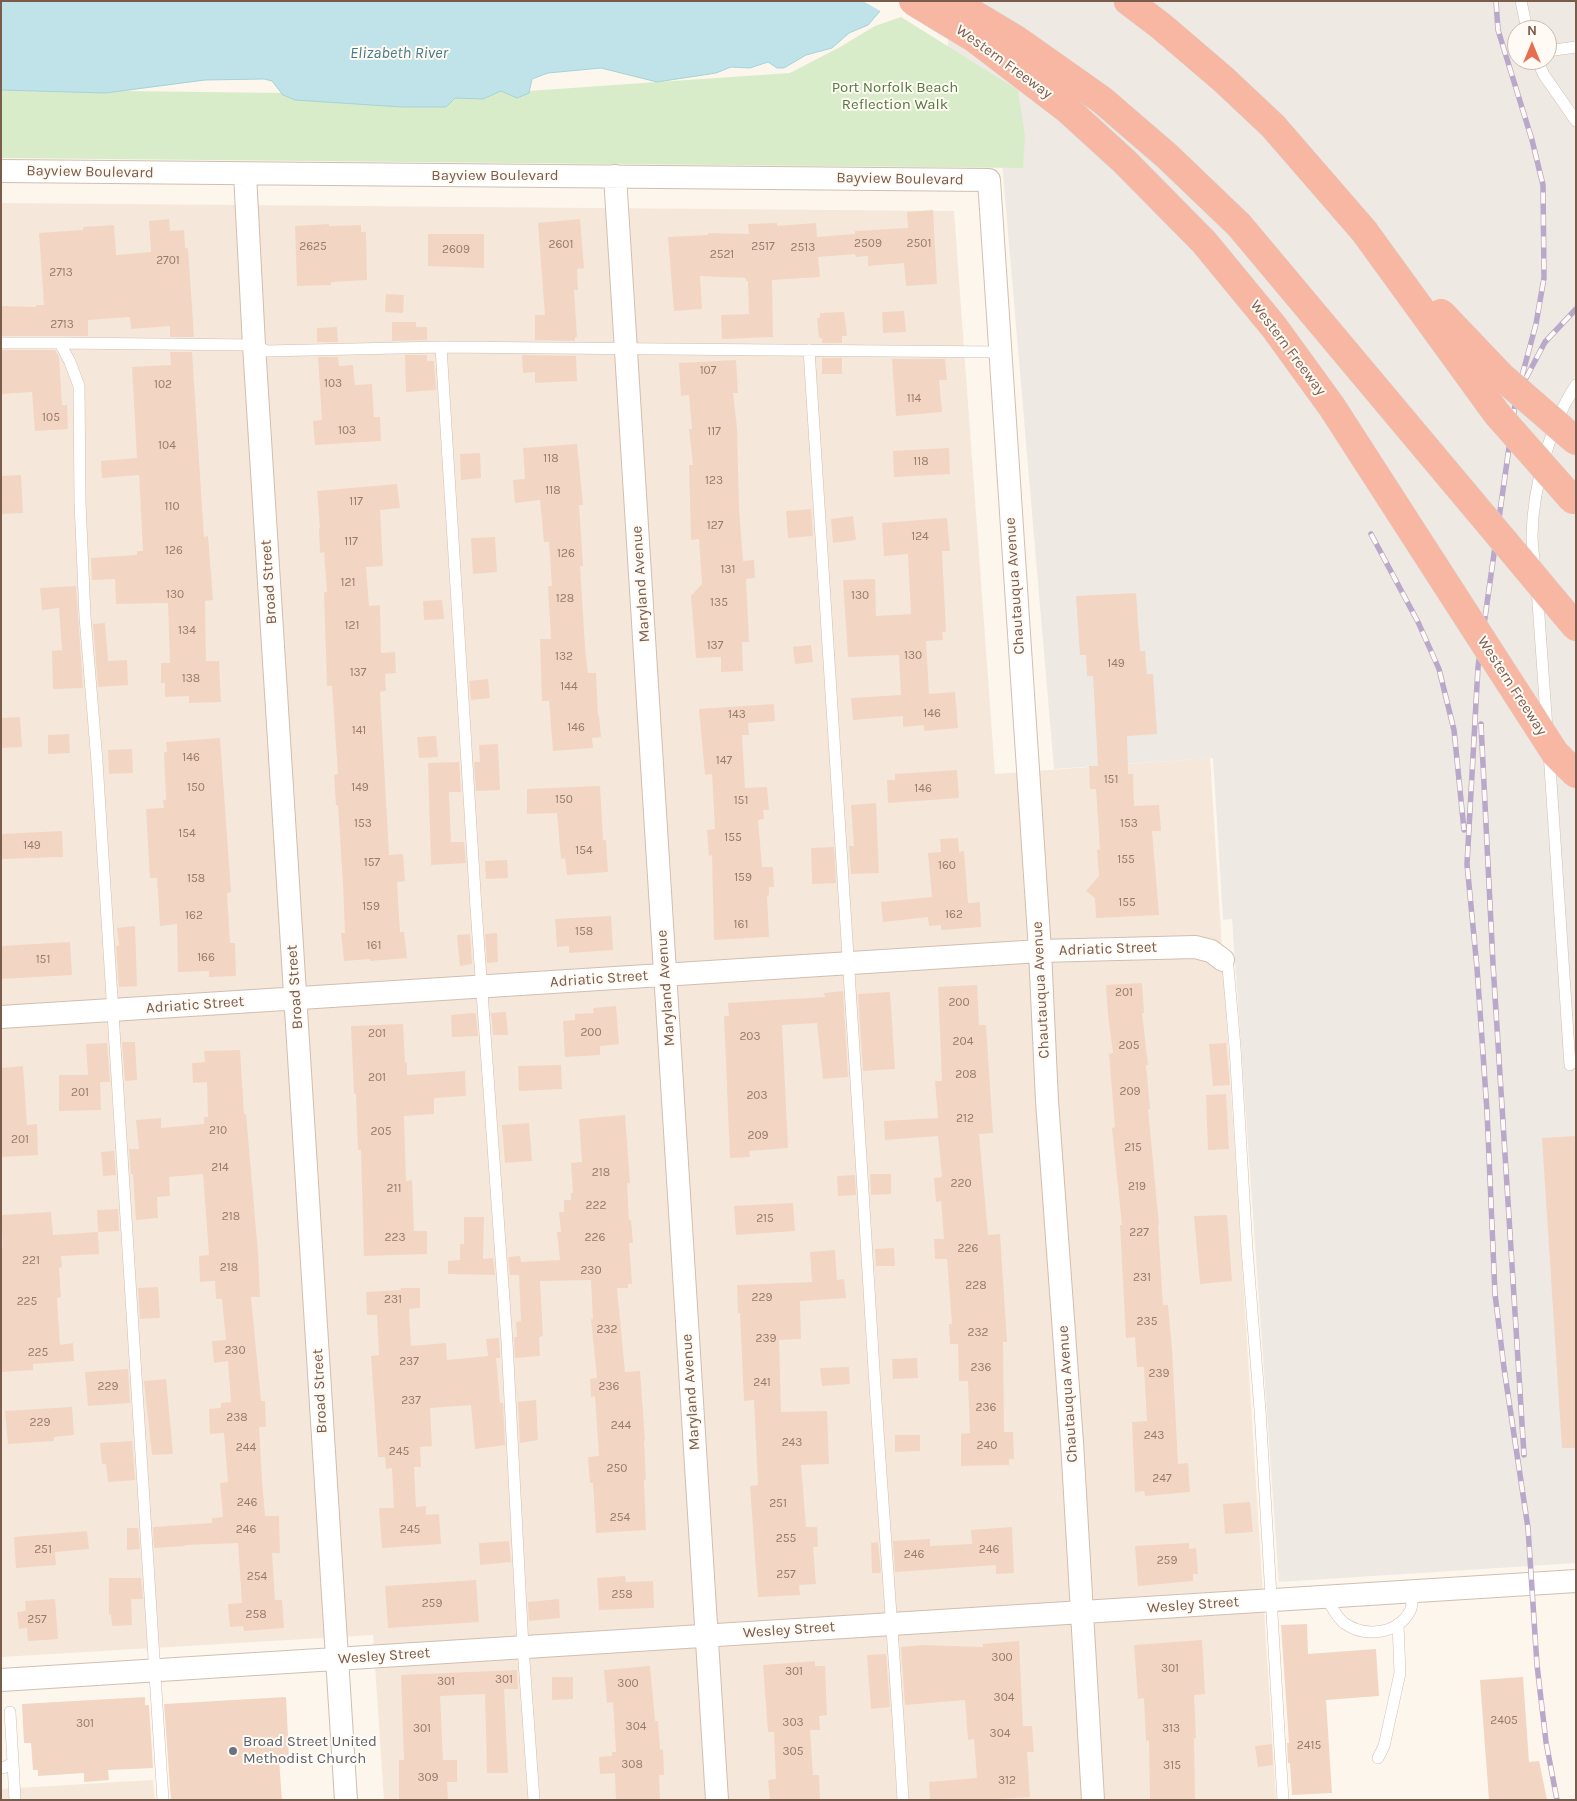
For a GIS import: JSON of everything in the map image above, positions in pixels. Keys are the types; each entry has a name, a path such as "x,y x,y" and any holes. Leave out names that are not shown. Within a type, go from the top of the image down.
{"highway":[{"name":"Western Freeway","path":"913,1 974,38 1067,109 1131,168 1204,242 1274,326 1332,406 1555,753 1576,774"},
{"path":"952,1 1017,40 1102,100 1167,156 1239,225 1576,627"},
{"path":"1128,1 1162,26 1273,126 1364,231 1501,376 1576,441"},
{"path":"1364,231 1497,414 1576,503"}],"street":[{"name":"Bayview Boulevard","path":"1,171 989,180"},
{"name":"Broad Street","path":"245,174 254,345 346,1800"},
{"name":"Maryland Avenue","path":"614,176 717,1800"},
{"name":"Chautauqua Avenue","path":"989,180 1093,1800"},
{"name":"Adriatic Street","path":"1,1017 1040,952 1195,947 1211,951 1223,960"},
{"name":"Wesley Street","path":"1,1680 1576,1581"}],"lane":[{"path":"1521,1 1525,20"},
{"path":"1557,50 1576,47"},
{"path":"1542,70 1576,121"},
{"path":"1,342 254,345 267,351 441,347 999,352"},
{"path":"60,343 79,386 80,502 85,618 97,762 163,1800"},
{"path":"441,347 507,1342 523,1647 534,1800"},
{"path":"810,350 903,1800"},
{"path":"1570,1065 1541,633 1532,535 1536,496 1547,448 1570,394 1576,385"},
{"path":"1223,960 1228,967 1235,1047 1246,1249 1260,1410 1284,1800"},
{"path":"1326,1597 1343,1622 1366,1631 1378,1631 1391,1629 1412,1609 1412,1592"},
{"path":"1378,1758 1384,1746 1400,1673 1398,1624"},
{"path":"10,1712 15,1800"},
{"path":"1,1768 13,1762"}],"shaded area":[{"path":"948,1 1576,1 1576,1563 1279,1582 1232,919 1223,920 1213,758 1054,769 1001,151 948,99"},
{"path":"1,203 954,211 995,774 1210,758 1276,1800 384,1800 373,1635 1,1657"},
{"path":"153,1780 155,1800 1,1800 1,1789"}],"green space":[{"name":"Port Norfolk Beach Reflection Walk","path":"1,1 881,10 868,25 849,33 832,48 806,55 784,68 777,68 768,62 750,68 731,67 716,73 658,82 790,73 875,26 901,17 1018,90 1025,136 1023,168 1,158","holes":["601,68 657,82 529,91 532,79 548,73","264,79 272,81 281,93 125,91 205,80"]}],"water":[{"name":"Elizabeth River","path":"1,1 892,1 868,25 849,33 832,48 806,55 784,68 777,68 768,62 750,68 731,67 716,73 657,82 601,68 548,73 532,79 529,93 517,98 501,91 483,99 455,98 446,107 402,107 295,100 283,95 272,81 264,79 205,80 105,93 1,90"}],"pier":[{"path":"863,1 895,1 882,12"}],"building":[{"path":"933,210 937,284 906,286 904,263 868,266 868,256 856,257 855,254 818,257 820,277 772,280 773,337 722,339 721,315 749,314 748,281 746,281 746,278 700,276 702,309 674,311 668,237 708,235 708,233 749,234 748,224 777,223 777,226 816,223 817,237 855,234 855,231 908,228 907,212"},
{"path":"169,219 170,231 184,230 185,248 188,248 194,337 170,337 170,326 131,329 130,317 88,320 88,336 1,336 1,306 36,307 36,305 44,305 39,233 83,230 83,227 114,225 116,255 151,252 149,221"},
{"path":"580,219 584,268 577,269 578,290 574,290 577,337 575,337 575,341 535,340 535,315 545,315 538,223"},
{"path":"329,224 329,226 361,225 361,232 366,232 367,280 331,282 331,285 297,286 295,226"},
{"path":"428,234 484,234 484,268 428,266"},
{"path":"386,294 404,295 403,313 385,312"},
{"path":"904,311 906,332 883,333 882,312"},
{"path":"844,312 847,336 842,336 842,343 822,343 822,338 819,338 817,318 820,318 820,313"},
{"path":"392,322 416,322 416,327 427,327 427,340 392,341"},
{"path":"337,327 338,342 317,342 317,328"},
{"path":"1,350 55,350 59,357 62,405 67,405 68,429 35,431 32,392 1,394"},
{"path":"170,352 192,352 204,537 208,536 213,600 205,601 206,661 219,661 221,702 189,703 189,696 165,697 165,683 161,683 161,663 170,663 168,603 116,604 115,579 92,580 91,558 137,555 137,551 143,551 139,475 102,478 101,461 137,458 132,367 171,365"},
{"path":"405,355 427,355 427,361 434,361 436,390 406,392"},
{"path":"522,355 576,356 577,381 535,383 535,372 523,373"},
{"path":"318,357 338,357 339,366 353,365 355,385 372,384 374,417 380,417 381,441 315,445 313,421 322,420"},
{"path":"822,358 842,358 842,374 822,374"},
{"path":"892,359 945,359 947,380 939,380 942,412 896,416"},
{"path":"736,360 738,393 733,393 737,428 739,508 743,561 754,560 755,578 746,579 749,642 742,642 743,671 721,672 721,657 696,658 691,596 702,584 699,539 691,540 689,465 693,465 689,429 692,429 689,395 681,396 679,363"},
{"path":"577,444 583,505 579,505 583,566 580,566 585,648 588,673 596,673 601,737 592,738 593,748 553,751 549,701 542,701 540,639 551,639 548,586 552,586 549,542 544,542 540,500 515,503 513,480 525,479 523,448"},
{"path":"949,448 950,474 894,477 893,451"},
{"path":"480,453 481,478 461,480 460,454"},
{"path":"21,475 23,513 1,514 1,476"},
{"path":"397,484 400,508 380,510 383,566 366,567 369,606 380,605 381,653 395,652 396,673 385,674 386,691 380,692 389,855 403,854 405,881 397,882 400,932 404,932 407,958 344,961 341,933 345,933 343,885 338,805 336,805 334,775 338,774 332,686 327,686 324,592 327,592 324,552 320,553 317,491"},
{"path":"811,509 813,536 788,538 786,511"},
{"path":"853,516 856,540 833,543 831,519"},
{"path":"947,518 950,551 942,551 946,632 942,632 943,640 926,641 929,694 955,692 958,728 924,731 924,725 903,727 903,716 853,720 851,698 901,695 899,655 848,657 843,580 875,579 876,616 911,614 908,554 884,556 882,523"},
{"path":"495,537 497,572 473,574 471,538"},
{"path":"76,586 83,688 53,689 52,651 62,650 59,608 42,610 40,588"},
{"path":"1136,593 1140,651 1145,651 1147,674 1153,674 1157,734 1127,736 1128,774 1133,774 1134,806 1159,805 1161,831 1152,831 1159,915 1096,918 1095,898 1086,891 1099,876 1097,850 1100,849 1096,789 1090,789 1089,766 1098,766 1093,676 1087,676 1086,655 1080,655 1076,596"},
{"path":"442,600 444,619 424,620 423,601"},
{"path":"105,623 108,661 127,660 128,685 98,687 93,624"},
{"path":"811,645 813,662 795,664 793,647"},
{"path":"488,679 490,698 471,700 469,681"},
{"path":"774,704 775,721 748,723 749,735 742,735 745,788 767,787 769,810 763,810 764,819 758,820 762,867 773,867 774,887 769,887 769,895 767,896 769,937 714,940 712,855 709,856 707,830 715,829 712,774 705,775 699,709"},
{"path":"20,717 22,747 1,748 1,718"},
{"path":"69,734 70,753 48,754 48,735"},
{"path":"436,736 438,757 419,758 417,737"},
{"path":"220,738 231,892 227,893 230,943 235,943 236,976 209,977 209,971 178,972 177,924 160,926 157,878 150,878 146,809 164,808 163,800 166,800 164,752 167,752 166,742"},
{"path":"498,744 500,790 476,791 474,762 480,762 479,745"},
{"path":"132,749 133,773 109,774 108,750"},
{"path":"459,762 461,792 449,792 451,842 464,842 466,863 431,865 428,763"},
{"path":"957,770 959,798 888,803 887,780 895,780 895,774"},
{"path":"600,786 603,840 606,840 608,872 567,875 565,858 561,859 557,813 527,814 527,789"},
{"path":"876,803 879,873 851,874 849,846 854,846 851,805"},
{"path":"62,831 63,857 1,859 1,834"},
{"path":"958,838 959,852 964,851 968,903 980,902 981,927 941,930 941,925 929,926 928,917 883,922 881,902 932,897 928,853 941,852 940,839"},
{"path":"834,847 836,883 812,884 811,848"},
{"path":"507,860 508,878 486,879 485,861"},
{"path":"611,916 613,950 569,953 569,946 557,947 555,919"},
{"path":"135,926 137,986 119,987 116,946 119,946 117,928"},
{"path":"497,933 498,962 487,963 485,934"},
{"path":"470,934 472,964 460,966 457,935"},
{"path":"70,942 72,975 1,979 1,946"},
{"path":"1142,983 1144,1013 1142,1013 1148,1065 1146,1065 1150,1109 1148,1109 1159,1225 1163,1305 1168,1305 1178,1464 1188,1463 1190,1492 1145,1496 1144,1491 1135,1492 1132,1422 1147,1421 1144,1367 1137,1367 1135,1337 1126,1338 1120,1225 1122,1225 1112,1128 1115,1127 1109,1054 1113,1053 1106,985"},
{"path":"977,985 979,1025 986,1025 993,1133 979,1134 988,1235 1000,1234 1007,1342 1003,1342 1004,1432 1013,1432 1014,1459 1009,1459 1009,1465 961,1466 961,1434 970,1433 968,1381 959,1381 958,1344 950,1344 949,1324 952,1324 947,1259 935,1259 934,1239 944,1239 941,1201 936,1202 934,1178 942,1177 938,1136 885,1140 884,1121 938,1118 935,1081 942,1081 938,987"},
{"path":"843,991 848,1077 823,1079 817,1023 782,1025 788,1148 749,1151 750,1157 730,1158 724,1016 729,1016 728,1003 825,997 824,993"},
{"path":"890,992 895,1069 863,1071 858,994"},
{"path":"616,1006 619,1044 600,1046 600,1055 565,1057 563,1021 575,1020 575,1014 594,1013 593,1008"},
{"path":"506,1012 508,1035 493,1035 491,1013"},
{"path":"476,1014 478,1036 452,1037 451,1015"},
{"path":"403,1024 407,1075 465,1071 466,1096 434,1098 434,1114 404,1116 406,1181 412,1180 414,1231 427,1231 427,1254 364,1256 361,1150 358,1150 351,1026"},
{"path":"122,1042 135,1042 137,1080 125,1081"},
{"path":"107,1043 110,1082 100,1082 101,1110 59,1111 59,1075 88,1075 86,1044"},
{"path":"1226,1043 1230,1085 1213,1086 1209,1044"},
{"path":"240,1050 244,1114 246,1114 258,1253 260,1297 251,1297 261,1401 265,1401 266,1427 259,1427 262,1481 265,1516 279,1516 280,1553 272,1553 275,1600 282,1600 284,1628 244,1631 243,1626 230,1627 228,1604 242,1603 238,1543 154,1548 153,1527 212,1523 212,1518 223,1517 220,1483 228,1482 224,1433 210,1434 209,1409 221,1408 221,1403 231,1402 228,1361 214,1363 212,1341 226,1340 222,1299 216,1299 215,1281 200,1282 199,1256 209,1255 203,1174 169,1177 170,1196 157,1197 158,1218 136,1220 133,1174 131,1174 129,1149 139,1149 136,1120 161,1118 161,1128 204,1124 204,1117 208,1117 207,1082 193,1083 192,1063 205,1062 204,1051"},
{"path":"561,1065 562,1089 519,1091 518,1066"},
{"path":"23,1066 27,1125 37,1124 38,1155 1,1157 1,1068"},
{"path":"1226,1094 1229,1149 1208,1150 1206,1095"},
{"path":"625,1115 630,1183 627,1183 629,1220 631,1220 633,1243 629,1243 632,1284 628,1284 628,1288 617,1288 625,1372 640,1371 645,1441 646,1530 596,1533 593,1483 590,1483 588,1457 599,1456 595,1396 591,1397 590,1379 597,1378 591,1319 593,1319 591,1280 540,1281 543,1336 539,1337 540,1356 515,1358 514,1337 517,1337 516,1322 521,1321 519,1275 510,1275 508,1257 520,1256 521,1262 560,1260 557,1232 561,1232 559,1212 564,1212 564,1200 571,1200 571,1193 573,1193 571,1163 582,1162 579,1119"},
{"path":"529,1123 532,1161 505,1163 502,1125"},
{"path":"1576,1136 1576,1448 1562,1448 1542,1138"},
{"path":"114,1151 116,1175 103,1176 101,1152"},
{"path":"870,1174 891,1174 891,1194 871,1195"},
{"path":"855,1175 856,1195 838,1196 837,1176"},
{"path":"793,1203 795,1231 736,1235 734,1206"},
{"path":"118,1209 119,1231 98,1232 97,1210"},
{"path":"51,1212 53,1235 98,1232 99,1254 61,1256 62,1267 59,1268 61,1297 57,1298 60,1345 73,1343 74,1361 33,1364 33,1370 1,1372 1,1247 3,1247 1,1215"},
{"path":"1227,1215 1232,1281 1200,1284 1194,1216"},
{"path":"464,1217 484,1217 483,1259 493,1258 495,1275 448,1274 448,1261 460,1260 460,1244 464,1244"},
{"path":"894,1248 895,1266 876,1266 875,1249"},
{"path":"835,1250 837,1280 844,1279 846,1298 800,1301 801,1339 779,1340 781,1412 827,1411 829,1464 801,1465 806,1527 817,1527 818,1547 813,1547 816,1584 799,1585 800,1595 758,1597 750,1486 758,1485 754,1400 744,1401 737,1285 812,1282 810,1252"},
{"path":"158,1287 160,1318 140,1319 138,1288"},
{"path":"401,1288 420,1288 420,1308 409,1309 411,1346 446,1343 447,1360 488,1356 486,1339 499,1338 500,1358 496,1358 500,1403 503,1403 505,1445 475,1449 471,1405 430,1408 432,1446 420,1447 421,1467 414,1467 416,1507 426,1506 426,1515 439,1514 441,1544 382,1548 379,1508 394,1508 392,1468 386,1469 385,1457 378,1457 371,1356 379,1355 377,1315 367,1315 366,1292 401,1290"},
{"path":"917,1358 918,1378 893,1379 892,1359"},
{"path":"849,1367 850,1384 822,1386 820,1368"},
{"path":"128,1369 130,1403 88,1406 85,1372"},
{"path":"166,1379 173,1454 152,1455 144,1381"},
{"path":"536,1400 538,1440 520,1443 518,1402"},
{"path":"72,1407 74,1435 54,1437 54,1441 8,1444 5,1411"},
{"path":"895,1435 920,1435 920,1451 895,1452"},
{"path":"132,1441 135,1480 108,1482 106,1464 102,1464 100,1443"},
{"path":"1250,1502 1253,1532 1225,1534 1223,1504"},
{"path":"1012,1527 1014,1573 996,1574 996,1565 895,1572 893,1541 930,1539 930,1546 972,1544 971,1530"},
{"path":"127,1528 138,1528 140,1549 127,1550"},
{"path":"87,1531 89,1549 55,1552 56,1565 16,1568 14,1537"},
{"path":"509,1541 511,1562 480,1565 479,1543"},
{"path":"878,1542 881,1573 872,1573 871,1543"},
{"path":"1189,1543 1189,1549 1196,1548 1198,1574 1193,1574 1193,1581 1138,1586 1135,1546"},
{"path":"625,1576 626,1582 653,1581 654,1608 599,1610 597,1578"},
{"path":"109,1578 141,1578 143,1599 131,1599 132,1625 112,1626 111,1614 109,1615"},
{"path":"476,1580 479,1622 388,1628 385,1586"},
{"path":"55,1599 58,1639 28,1641 27,1628 19,1629 17,1612 26,1611 25,1601"},
{"path":"559,1599 560,1618 529,1621 528,1602"},
{"path":"1307,1624 1308,1654 1376,1649 1379,1696 1326,1700 1332,1793 1292,1795 1290,1763 1288,1763 1287,1743 1289,1743 1281,1625"},
{"path":"1202,1640 1205,1694 1194,1695 1196,1738 1194,1738 1195,1800 1150,1800 1149,1740 1146,1741 1144,1698 1138,1699 1134,1645"},
{"path":"1019,1641 1023,1726 1032,1726 1034,1752 1027,1752 1030,1797 982,1800 930,1800 929,1782 977,1778 974,1739 968,1740 965,1700 905,1705 901,1647 922,1645 983,1647 983,1644"},
{"path":"886,1654 890,1707 871,1709 867,1655"},
{"path":"815,1661 815,1666 825,1666 827,1715 819,1716 820,1730 810,1730 813,1775 819,1775 820,1800 770,1800 768,1780 776,1779 774,1732 768,1732 763,1665"},
{"path":"650,1666 655,1721 658,1721 660,1750 663,1749 664,1775 659,1775 660,1800 616,1800 615,1773 600,1774 599,1757 612,1756 612,1752 616,1752 613,1702 607,1703 604,1670"},
{"path":"517,1670 518,1689 504,1689 508,1773 487,1773 485,1694 440,1696 443,1760 457,1760 457,1782 447,1782 448,1800 399,1800 399,1760 404,1760 401,1675"},
{"path":"552,1677 573,1677 573,1699 552,1700"},
{"path":"1523,1677 1529,1762 1539,1761 1547,1800 1489,1800 1480,1680"},
{"path":"145,1697 145,1705 149,1705 153,1768 108,1770 109,1780 84,1782 84,1773 38,1776 38,1770 33,1770 31,1743 24,1743 22,1704"},
{"name":"Broad Street United Methodist Church","path":"286,1697 289,1759 279,1760 282,1800 171,1800 164,1704"},
{"path":"1272,1744 1273,1765 1258,1767 1255,1746"}],"railway":[{"path":"1496,1 1498,30 1532,140 1543,185 1544,278 1536,324 1516,398 1478,667 1467,864 1477,968 1487,1111 1495,1294 1528,1528 1537,1665 1546,1742 1557,1800"},
{"path":"1526,378 1545,342 1576,309"},
{"path":"1371,534 1418,622 1439,669 1454,730 1464,830"},
{"path":"1481,724 1493,964 1524,1455"}],"place":[{"name":"Broad Street United Methodist Church","path":"233,1751"}]}
